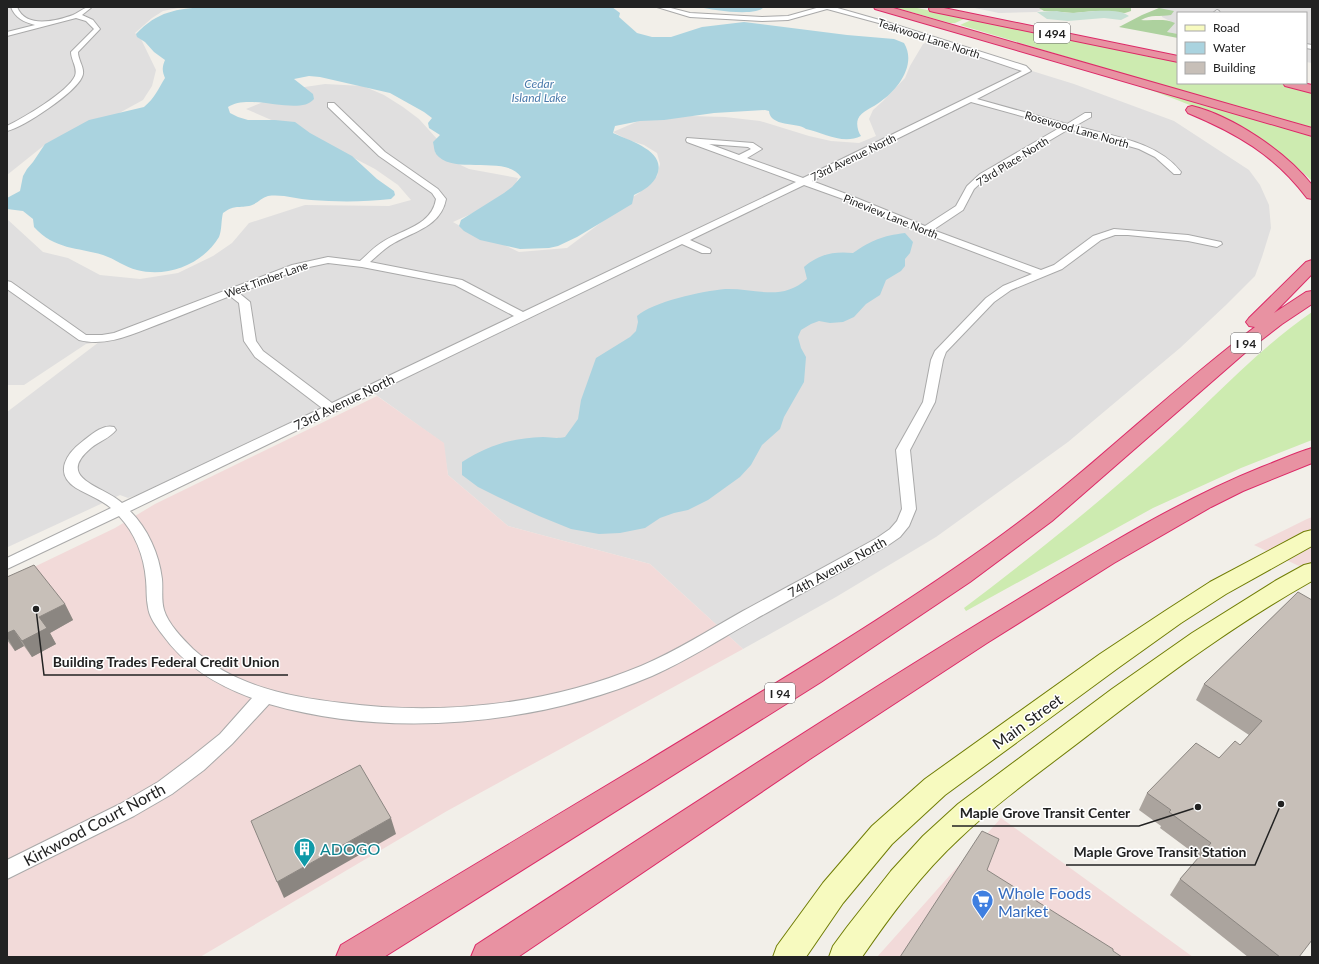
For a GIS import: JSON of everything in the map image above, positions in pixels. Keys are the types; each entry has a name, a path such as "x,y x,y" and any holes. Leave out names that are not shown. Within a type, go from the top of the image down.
{"highway":[{"path":"879,7 1312,132"},
{"name":"I 494","path":"926,7 1177,59"},
{"path":"981,36 1100,76 1218,121 1247,135 1274,154 1295,172 1312,195"},
{"path":"1295,84 1312,87"},
{"path":"1299,84 1312,87"},
{"path":"1184,396 1312,265"},
{"name":"I 94","path":"353,957 842,655 950,584 1043,516 1228,357 1278,319 1312,296"},
{"path":"488,957 813,742 978,636 1106,557 1203,502 1235,486 1312,455"}],"street":[{"path":"14,7 19,16 43,25"},
{"path":"7,34 76,16 89,7"},
{"path":"660,7 690,15 762,19 788,18 827,7"},
{"name":"Teakwood Lane North","path":"827,7 888,24 969,50 1023,68 1027,71 1024,72"},
{"path":"7,128 27,118 66,91 79,77 80,72 75,61 75,52 96,29 96,27 88,19 76,16"},
{"name":"73rd Avenue North","path":"7,564 803,182 1024,72"},
{"name":"Rosewood Lane North","path":"970,99 1151,151 1158,155 1177,172"},
{"path":"331,105 382,154 435,191 441,199 440,208 431,219 385,244 362,264"},
{"name":"73rd Place North","path":"926,230 960,208 970,188 983,176 1088,115"},
{"name":"Pineview Lane North","path":"740,158 758,149 750,145 690,140 846,197 881,214 1042,274"},
{"name":"74th Avenue North","path":"109,430 86,444 78,451 72,460 70,471 74,479 82,485 102,495 136,526 143,540 154,576 156,611 176,642 190,656 227,680 266,695 319,708 373,715 428,716 491,711 548,701 606,686 672,659 882,542 895,533 904,523 909,509 903,450 929,402 937,360 941,351 997,294 1058,267 1098,238 1114,232 1188,238 1217,244"},
{"path":"681,240 706,252"},
{"name":"West Timber Lane","path":"7,284 83,338 102,339 116,336 296,267 328,260 362,264 458,282 470,287 522,316"},
{"path":"231,292 244,302 250,341 259,354 330,408"},
{"name":"Main Street","path":"788,957 833,893 882,835 935,787 1109,661 1173,617 1218,588 1312,536"},
{"path":"844,957 895,887 921,858 967,814 1133,687 1206,635 1312,571"},
{"name":"Kirkwood Court North","path":"7,870 127,810 164,788 197,764 226,739 266,695"}],"shaded area":[{"path":"7,7 183,7 163,11 152,18 135,33 141,39 156,70 152,86 143,100 112,117 76,129 47,143 7,175"},
{"path":"970,7 1079,7 1045,8 1037,12 999,13"},
{"path":"1160,7 1312,7 1312,63 1307,62 1307,12 1177,12 1177,34 1167,32 1174,23 1162,17"},
{"path":"933,40 1074,84 1174,121 1249,170 1260,185 1269,205 1271,228 1262,257 1255,276 1226,305 1180,348 1068,442 936,537 836,597 743,649 650,564 508,526 448,475 443,443 365,387 137,495 128,498 120,495 8,547 7,412 99,342 86,344 24,385 7,385 7,219 43,252 68,258 100,275 140,279 178,273 213,256 232,243 249,223 305,205 389,206 411,200 398,185 375,169 327,144 246,109 298,88 325,84 363,86 384,95 419,119 438,140 435,153 469,169 518,178 511,196 453,222 479,237 500,243 519,252 567,248 607,218 622,204 639,193 657,176 660,164 657,153 644,145 628,140 613,132 643,119 690,116 725,117 760,121 831,141 859,143 876,136 869,119 873,110 905,78 923,44"},
{"path":"377,396 444,443 448,475 508,526 650,564 743,649 447,811 200,957 7,957 7,580 115,528 155,504"},
{"path":"1312,517 1312,572 1254,545 1307,519"},
{"path":"1001,818 1193,957 877,957"}],"green space":[{"path":"893,7 912,7 962,17 964,19 955,23 950,23"},
{"path":"1131,7 1131,11 1125,13 1094,11 1074,13 1044,11 1039,8"},
{"path":"1159,8 1174,11 1171,15 1152,16 1141,20 1171,21 1175,23 1167,32 1177,34 1177,38 1119,27"},
{"path":"1057,11 1072,13 1110,11 1124,13 1129,16 1121,20 1104,18 1068,21 1047,19 1037,12"},
{"path":"976,20 1177,62 1177,84 1280,84 1312,91 1312,130 960,25"},
{"path":"1114,77 1312,135 1312,181 1291,162 1244,130 1168,96"},
{"path":"1312,312 1312,440 1241,468 1153,508 966,611 964,608 1057,536 1125,479 1247,364 1290,328"}],"water":[{"name":"Cedar Island Lake","path":"206,7 612,7 620,13 619,17 637,33 652,37 671,37 702,27 744,22 847,35 894,39 904,43 908,59 907,68 899,84 887,97 865,111 860,116 857,121 857,126 861,136 854,138 840,139 802,127 779,122 774,120 769,111 765,110 714,113 664,120 640,121 615,126 613,133 637,143 652,153 657,159 659,167 656,178 648,187 634,195 632,204 577,237 558,246 549,248 520,249 480,240 464,231 459,226 461,220 512,187 521,177 514,170 492,165 454,164 444,160 436,154 434,150 433,142 440,135 429,128 428,123 432,118 424,112 390,93 320,77 309,76 294,79 313,94 314,99 307,104 297,106 249,102 237,103 228,107 230,113 248,120 295,122 310,133 352,156 377,179 394,191 395,195 391,199 331,201 268,196 252,205 227,210 223,213 219,237 204,255 184,267 161,272 137,270 103,255 58,244 50,240 34,227 33,219 23,211 7,209 7,198 20,191 23,176 45,144 89,120 144,107 154,97 165,78 163,73 163,65 165,60 154,52 145,42 137,37 136,34 152,20 160,16 176,10"},
{"path":"699,7 764,7 752,12 743,12 723,11"},
{"path":"905,233 913,242 910,253 905,259 905,266 901,271 886,280 880,295 866,304 854,317 843,322 830,323 819,321 801,330 798,337 801,348 806,357 804,382 784,417 780,429 762,445 751,465 740,477 708,500 688,510 660,518 645,528 620,533 599,534 571,529 539,516 478,487 462,475 462,462 491,447 521,439 565,437 578,419 581,400 596,358 630,337 636,331 638,322 637,316 644,311 678,298 716,290 736,289 778,292 788,290 807,279 804,267 821,256 833,253 853,253 878,239"}],"building":[{"path":"34,565 65,604 39,617 47,628 22,641 14,630 7,633 7,577"},
{"path":"1298,592 1312,600 1312,940 1299,957 1280,957 1180,879 1211,843 1169,812 1171,810 1147,793 1196,743 1219,758 1235,741 1240,745 1262,721 1204,684"},
{"name":"ADOGO","path":"360,765 391,818 277,882 251,821"},
{"name":"Whole Foods Market","path":"982,831 999,839 987,870 1113,949 1113,951 1122,957 900,957"}],"place":[{"name":"Building Trades Federal Credit Union","path":"36,609"},
{"name":"Maple Grove Transit Station","path":"1281,804"},
{"name":"Maple Grove Transit Center","path":"1198,807"},
{"name":"ADOGO","path":"304,868"},
{"name":"Whole Foods Market","path":"982,920"}]}
